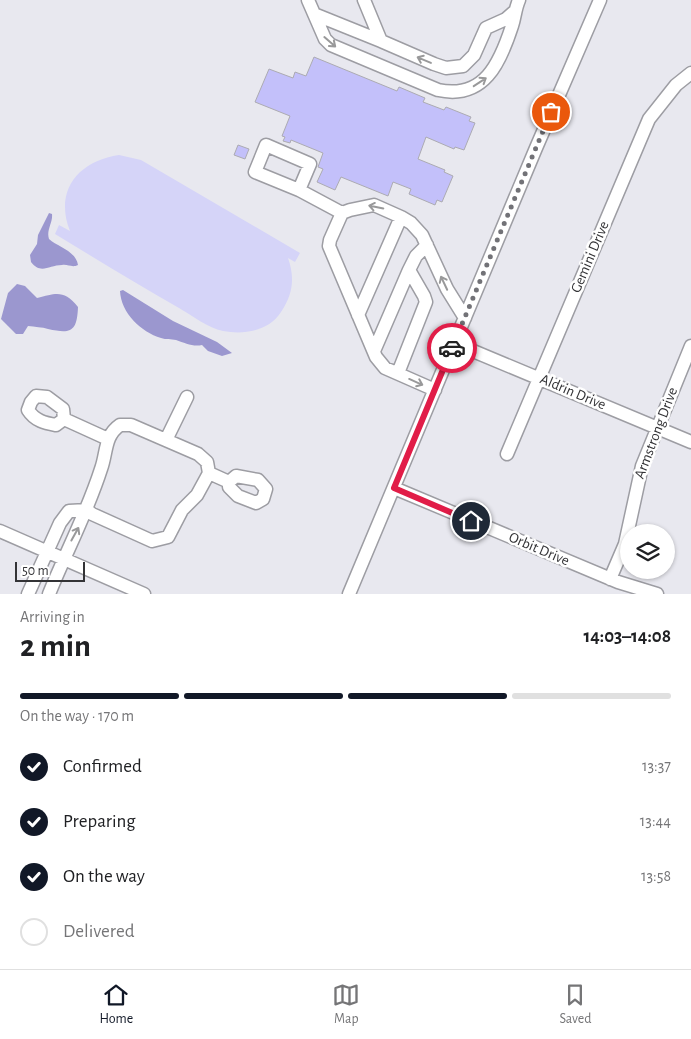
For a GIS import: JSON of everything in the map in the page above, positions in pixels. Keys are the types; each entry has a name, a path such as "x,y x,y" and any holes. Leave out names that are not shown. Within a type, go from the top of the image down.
{"street":[{"path":"308,0 325,39 331,45 438,90 448,92 472,87 492,73 513,24 517,6"},
{"path":"364,0 380,41"},
{"path":"349,594 600,0"},
{"path":"314,14 434,64 456,68 463,66 474,55 486,28 506,19 517,6"},
{"name":"Gemini Drive","path":"507,454 649,119 676,85 691,73"},
{"path":"299,190 342,213"},
{"path":"435,390 385,368 380,363 330,246 330,240 342,213 374,205 401,217 416,227 427,245 447,289 465,318"},
{"path":"358,315 401,217"},
{"path":"374,351 416,256 427,245"},
{"path":"398,373 426,302 409,270"},
{"name":"Aldrin Drive","path":"454,343 691,442"},
{"name":"Armstrong Drive","path":"610,579 626,544 642,466 691,346"},
{"path":"166,440 187,397"},
{"path":"64,419 108,439"},
{"path":"28,594 60,523 69,511 87,510 152,541 162,540 172,531 182,510 197,495 209,473 204,458 127,424 116,428 108,439 104,450 103,464 87,510 63,559 49,594"},
{"path":"209,473 229,482"},
{"name":"Orbit Drive","path":"394,488 610,579 657,594"},
{"path":"0,531 144,594"}],"shaded area":[{"path":"119,155 141,160 300,253 295,262 288,258 292,272 292,286 281,312 270,324 247,332 223,331 212,327 55,234 59,225 70,231 65,203 73,180 81,171 92,164 104,158"},
{"path":"49,213 52,214 52,217 48,233 49,239 74,256 78,265 57,265 42,269 31,262 30,255 37,244 38,235"},
{"path":"17,284 25,286 37,298 55,294 64,295 78,307 74,326 67,331 56,331 28,326 23,334 16,334 1,319 8,293"},
{"path":"123,290 173,321 217,342 232,353 222,356 208,351 202,345 192,345 176,340 163,339 146,331 133,321 124,307 120,291"}],"building":[{"path":"314,57 397,91 399,87 425,98 423,102 444,110 446,107 471,117 469,121 475,123 464,150 455,147 454,149 426,137 418,159 445,170 444,172 453,176 442,202 437,200 435,205 409,194 411,189 393,182 388,196 341,177 335,190 317,182 323,169 318,167 323,153 291,140 290,143 283,141 285,137 282,136 290,116 255,102 269,69 293,78 295,72 306,76"},
{"path":"238,145 249,149 245,159 234,155"}],"way so far":[{"path":"452,348 551,112"}],"route":[{"path":"452,348 394,488 471,521"}]}
